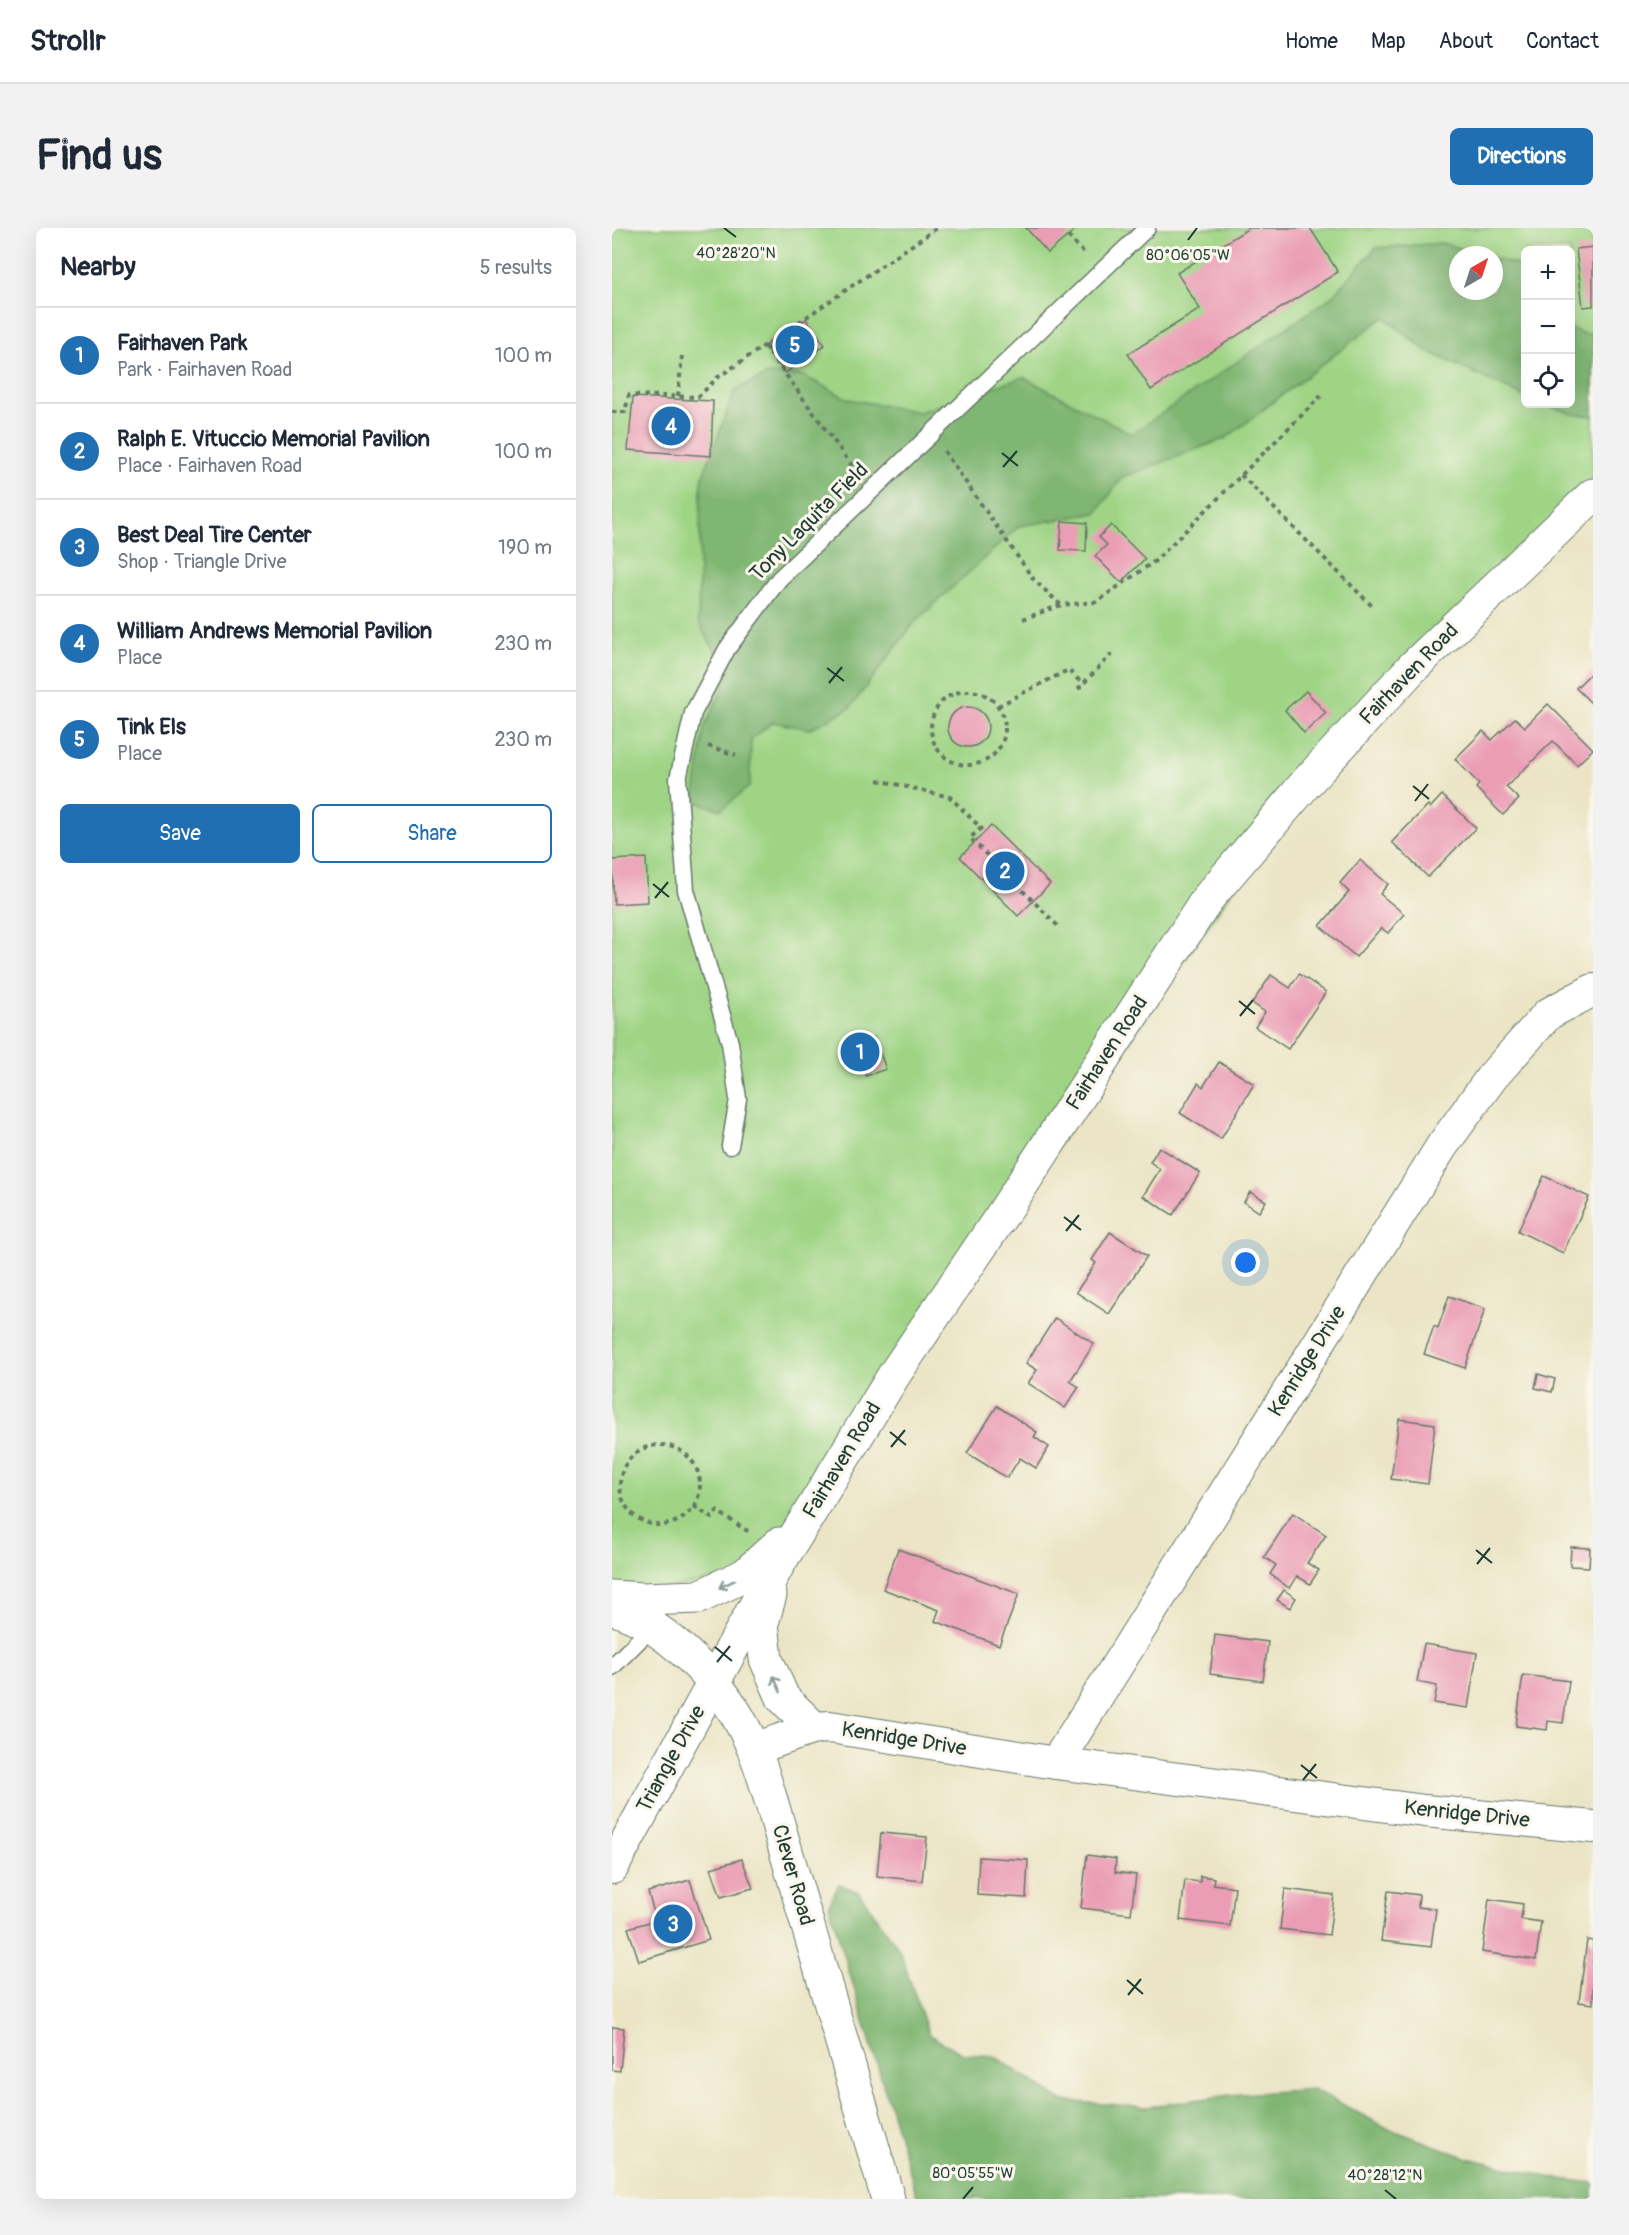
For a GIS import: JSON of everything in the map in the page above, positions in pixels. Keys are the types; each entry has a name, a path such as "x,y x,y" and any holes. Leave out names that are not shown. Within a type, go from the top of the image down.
{"street":[{"name":"Fairhaven Road","path":"713,1683 778,1565 894,1375 1008,1206 1208,898 1307,782 1412,668 1593,495"},
{"name":"Kenridge Drive","path":"1056,1763 1442,1146 1492,1077 1548,1014 1593,990"},
{"path":"612,1597 643,1599 699,1597 745,1575 805,1521"},
{"path":"778,1565 762,1623 766,1659 783,1698 814,1728"},
{"name":"Clever Road","path":"612,1608 652,1628 687,1653 713,1683 735,1714 754,1749 888,2199"},
{"name":"Triangle Drive","path":"612,1868 713,1683"},
{"name":"Kenridge Drive","path":"754,1749 814,1728 830,1727 1056,1763 1425,1811 1593,1827"}],"lane":[{"name":"Tony Laquita Field","path":"730,1146 738,1099 730,1043 686,890 678,779 693,713 727,649 779,579 1147,228"},
{"path":"612,1667 652,1628"}],"path":[{"path":"612,412 625,412 628,394 698,397 717,378 937,228"},
{"path":"765,346 844,455"},
{"path":"678,396 682,356"},
{"path":"1023,619 1061,605 1096,602 1155,561 1321,396"},
{"path":"932,434 1034,580 1061,605"},
{"path":"1241,475 1374,607"},
{"path":"1078,689 1112,654"},
{"path":"998,706 1068,670 1083,684"},
{"path":"964,690 977,692 989,697 998,706 1004,717 1004,735 998,751 989,760 978,765 965,766 943,757 935,747 930,723 934,711 952,694 964,690"},
{"path":"878,780 950,796 981,828 970,838 1058,926"},
{"path":"650,1446 674,1447 684,1453 698,1472 700,1484 694,1506 685,1516 674,1522 661,1525 647,1523 636,1517 624,1501 620,1482 623,1469 639,1450 650,1446"},
{"path":"694,1506 712,1518 717,1511 754,1536"}],"green space":[{"path":"612,228 1593,228 1593,495 1307,782 851,1448 745,1575 612,1597"},
{"path":"1442,243 1452,246 1449,246 1449,300 1503,300 1503,261 1521,266 1521,395 1425,350 1384,317 1226,438 1123,477 1096,513 1019,526 914,623 850,708 810,729 773,722 751,739 750,786 721,810 694,801 704,728 729,674 698,622 701,482 735,390 769,374 804,376 848,399 919,412 1023,377 1132,434 1330,298 1376,248"},
{"path":"1575,330 1593,335 1593,416 1572,414 1555,408 1575,408"},
{"path":"839,1884 859,1892 899,1949 929,2035 963,2054 994,2056 1062,2101 1147,2107 1230,2095 1313,2089 1387,2128 1468,2158 1552,2178 1593,2183 1593,2199 918,2199 829,1905"}],"building":[{"path":"1026,228 1077,228 1048,253"},
{"path":"1249,228 1310,228 1338,272 1151,390 1128,354 1200,309 1177,273"},
{"path":"1593,247 1593,306 1583,307 1576,249"},
{"path":"806,319 825,345 785,373 765,346"},
{"path":"633,397 713,401 711,456 628,450"},
{"path":"1062,521 1087,523 1086,551 1060,550"},
{"path":"1111,525 1145,559 1121,582 1095,556 1107,545 1099,537"},
{"path":"1593,671 1593,705 1576,688"},
{"path":"1306,691 1326,713 1304,733 1285,710"},
{"path":"1548,704 1593,749 1577,765 1553,741 1506,787 1519,799 1503,815 1476,788 1479,784 1455,759 1483,731 1492,740 1515,718 1525,727"},
{"path":"968,707 982,713 988,727 982,741 968,747 954,741 948,727 954,713"},
{"path":"1442,795 1476,828 1428,877 1392,842 1428,805 1430,808"},
{"path":"991,826 1050,884 1018,916 960,857"},
{"path":"646,858 648,902 614,904 612,860"},
{"path":"1360,860 1388,884 1380,894 1404,914 1388,933 1381,928 1356,957 1320,926 1349,892 1340,883"},
{"path":"1299,974 1326,992 1288,1049 1255,1027 1265,1012 1252,1003 1271,975 1290,988"},
{"path":"874,1037 886,1069 866,1076 854,1045"},
{"path":"1219,1062 1254,1084 1221,1139 1180,1113 1198,1083 1203,1087"},
{"path":"1159,1147 1200,1173 1173,1215 1143,1196 1160,1169 1150,1162"},
{"path":"1544,1176 1589,1197 1563,1253 1518,1231"},
{"path":"1250,1192 1266,1201 1259,1212 1244,1202"},
{"path":"1110,1232 1147,1256 1109,1314 1076,1292 1096,1263 1092,1260"},
{"path":"1449,1296 1485,1309 1465,1368 1424,1354 1434,1326 1438,1328"},
{"path":"1055,1318 1094,1344 1070,1381 1079,1387 1065,1408 1028,1383 1037,1370 1026,1363"},
{"path":"1538,1374 1555,1379 1552,1392 1535,1388"},
{"path":"997,1406 1037,1432 1034,1437 1049,1447 1036,1468 1020,1458 1007,1478 967,1453"},
{"path":"1399,1419 1435,1424 1428,1484 1391,1479"},
{"path":"1293,1513 1326,1535 1307,1563 1319,1570 1310,1584 1297,1576 1289,1588 1270,1574 1276,1565 1264,1557"},
{"path":"1571,1547 1590,1548 1589,1567 1570,1566"},
{"path":"898,1549 1019,1594 999,1645 935,1621 939,1610 883,1589"},
{"path":"1284,1590 1296,1598 1290,1608 1277,1600"},
{"path":"1215,1635 1268,1642 1263,1681 1210,1674"},
{"path":"1424,1644 1477,1653 1468,1708 1434,1703 1437,1686 1417,1682"},
{"path":"1523,1675 1569,1681 1563,1723 1548,1721 1547,1730 1516,1726"},
{"path":"881,1833 927,1837 922,1881 877,1876"},
{"path":"1087,1855 1116,1859 1115,1872 1136,1875 1131,1914 1081,1908"},
{"path":"979,1857 1028,1860 1026,1898 977,1895"},
{"path":"742,1859 753,1888 721,1897 711,1868"},
{"path":"1200,1876 1214,1878 1213,1884 1235,1887 1230,1926 1180,1920 1185,1880 1200,1882"},
{"path":"690,1880 709,1940 639,1961 628,1928 656,1920 648,1892"},
{"path":"1285,1889 1334,1895 1329,1935 1280,1929"},
{"path":"1388,1891 1419,1895 1418,1907 1436,1909 1431,1947 1381,1941"},
{"path":"1489,1899 1523,1904 1521,1919 1541,1922 1536,1960 1482,1952"},
{"path":"1587,1940 1593,1941 1593,2004 1579,2002"},
{"path":"612,2027 624,2028 620,2071 612,2070"}],"place":[{"name":"Tink Els","path":"795,345"},
{"name":"William Andrews Memorial Pavilion","path":"671,426"},
{"name":"Ralph E. Vituccio Memorial Pavilion","path":"1005,871"},
{"name":"Fairhaven Park","path":"860,1052"},
{"name":"Best Deal Tire Center","path":"673,1924"}]}
